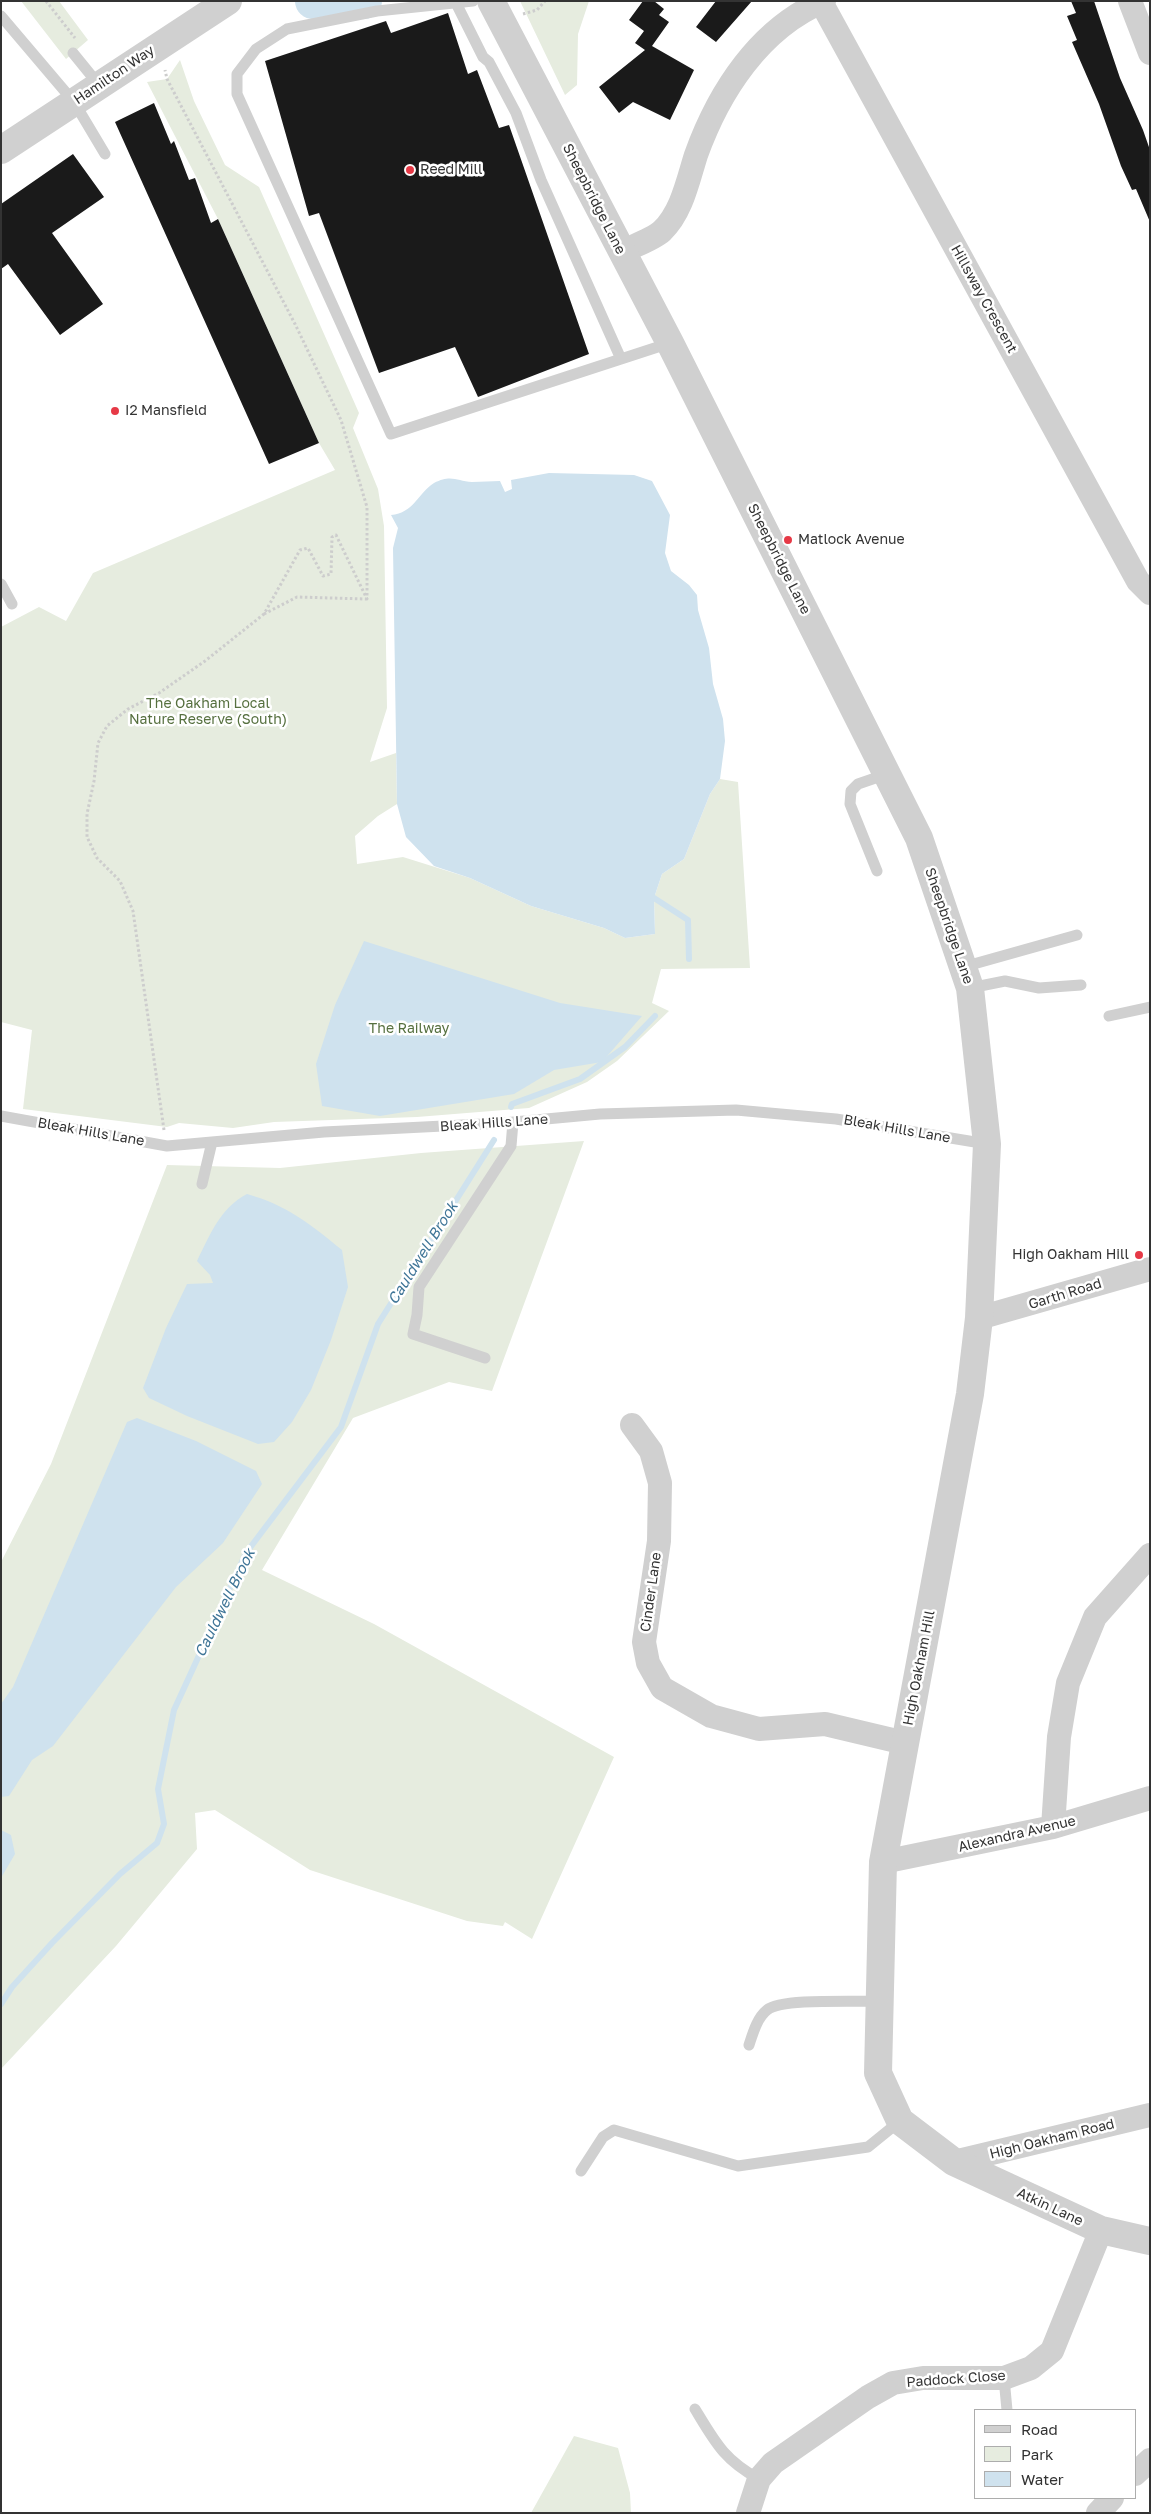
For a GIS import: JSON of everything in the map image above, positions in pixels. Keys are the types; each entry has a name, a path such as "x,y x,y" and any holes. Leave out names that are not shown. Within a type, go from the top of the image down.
{"street":[{"name":"Sheepbridge Lane","path":"491,1 670,343 919,838 966,978 988,1144"},
{"path":"1130,1 1150,53"},
{"path":"621,252 661,232 677,211 704,133 724,92 750,58 790,19 823,2"},
{"name":"Hillsway Crescent","path":"823,2 1138,581 1150,593"},
{"name":"Hamilton Way","path":"1,150 221,3"},
{"name":"High Oakham Hill","path":"954,2162 900,2121 878,2073 883,1862 970,1394 979,1318 988,1144"},
{"name":"Garth Road","path":"979,1318 1150,1269"},
{"name":"Cinder Lane","path":"632,1425 651,1451 660,1483 658,1540 644,1642 648,1663 662,1688 711,1716 759,1729 825,1724 905,1743"},
{"path":"1053,1828 1060,1737 1068,1683 1095,1617 1150,1555"},
{"name":"Alexandra Avenue","path":"883,1862 1053,1828 1150,1798"},
{"name":"High Oakham Road","path":"954,2162 1150,2115"},
{"name":"Atkin Lane","path":"954,2162 1101,2230 1150,2241"},
{"name":"Paddock Close","path":"748,2513 759,2479 773,2463 868,2397 893,2383 923,2378 1004,2378 1031,2368 1052,2351 1101,2230"},
{"path":"1136,2473 1150,2460"},
{"path":"1098,2513 1111,2499"}],"lane":[{"path":"473,1 377,11 287,29 256,49 237,74 237,94 391,434 670,343"},
{"path":"456,3 483,57 489,62 516,113 541,180 621,359"},
{"path":"2,18 74,102 105,154"},
{"path":"73,53 99,85"},
{"path":"1,584 12,604"},
{"path":"877,871 850,804 851,791 858,784 887,774"},
{"path":"966,978 1077,935"},
{"path":"966,978 1005,981 1039,988 1081,985"},
{"path":"1109,1016 1150,1007"},
{"name":"Bleak Hills Lane","path":"1,1116 167,1146 324,1132 512,1122 600,1114 736,1110 836,1119 988,1144"},
{"path":"485,1358 413,1334 418,1315 419,1287 511,1146 512,1122"},
{"path":"202,1184 212,1142"},
{"path":"749,2045 759,2020 768,2008 792,2003 879,2001"},
{"path":"581,2171 603,2137 614,2130 715,2161 738,2166 868,2147 900,2121"},
{"path":"1004,2378 1006,2409"},
{"path":"695,2409 727,2457 740,2469 759,2479"}],"path":[{"path":"158,46 167,79 295,324 341,420 367,507 367,599"},
{"path":"264,614 300,550 308,548 323,576 331,574 332,536 336,536 367,599"},
{"path":"167,1146 133,911 120,881 97,858 87,837 87,814 94,781 98,743 107,726 128,710 205,661 264,614 297,597 367,599"}],"green space":[{"path":"21,1 59,1 88,40 66,59"},
{"path":"520,1 589,1 578,34 577,85 565,95"},
{"name":"The Oakham Local Nature Reserve (South)","path":"180,60 194,101 225,165 259,187 359,413 353,428 378,489 384,526 387,708 370,762 396,753 397,804 378,816 355,836 357,864 403,857 470,878 531,906 604,928 625,938 655,934 654,898 662,874 684,859 710,794 720,779 738,782 750,968 661,969 652,1003 669,1011 617,1061 587,1082 529,1108 417,1117 274,1122 233,1128 179,1123 167,1127 23,1109 32,1030 1,1022 1,627 39,607 66,621 93,573 335,470 319,443 218,219 147,82 167,79"},
{"path":"584,1141 492,1391 449,1382 353,1418 262,1570 374,1624 614,1757 532,1939 505,1922 503,1926 467,1921 310,1870 215,1810 195,1813 197,1849 116,1946 1,2069 1,1562 51,1464 167,1165 280,1168 421,1153"},
{"path":"574,2436 618,2448 630,2493 631,2513 531,2513"}],"water":[{"path":"549,473 634,475 652,481 670,515 665,553 671,571 689,585 697,595 698,610 709,648 713,684 723,719 725,741 720,779 710,794 684,859 662,874 654,898 655,934 625,938 604,928 531,906 470,878 434,866 406,837 397,804 393,548 398,528 391,515 405,511 429,487 440,480 500,481 505,492 512,489 511,480"},
{"name":"The Railway","path":"364,941 560,1003 642,1016 602,1062 554,1070 514,1094 380,1116 322,1106 316,1064 335,1005"},
{"path":"247,1194 261,1198 298,1216 342,1250 348,1287 331,1340 311,1390 292,1422 274,1442 258,1444 187,1416 149,1398 143,1388 166,1328 187,1284 213,1283 210,1275 197,1261 211,1232 223,1214"},
{"path":"137,1418 196,1441 256,1471 262,1484 223,1543 176,1587 53,1746 32,1760 9,1796 1,1797 1,1704 13,1687 127,1422"},
{"path":"1,1830 11,1835 15,1854 1,1878"}],"building":[{"path":"643,1 654,1 664,9 659,15 669,22 652,46 694,70 670,120 633,102 619,113 599,87 645,50 635,43 644,31 629,20"},
{"path":"716,1 752,1 716,42 696,27"},
{"path":"1071,1 1094,1 1120,78 1143,130 1150,150 1150,222 1136,189 1132,190 1121,166 1099,104 1072,42 1077,40 1067,16 1076,13"},
{"name":"Reed Mill","path":"448,13 468,74 477,70 499,128 509,125 589,354 478,397 455,347 379,373 319,213 309,216 265,61 386,21 391,33"},
{"path":"154,103 171,144 174,141 189,180 195,178 211,223 218,219 319,443 269,464 115,122"},
{"path":"73,154 104,197 52,233 103,304 60,335 8,264 1,269 1,204"}],"waterway":[{"path":"313,1 326,3 364,1"},
{"name":"Cauldwell Brook","path":"654,898 688,920 689,959"},
{"name":"Cauldwell Brook","path":"511,1107 512,1104 580,1079 625,1047 655,1016"},
{"name":"Cauldwell Brook","path":"1,2004 12,1987 52,1943 120,1874 157,1843 164,1824 158,1789 174,1710 246,1553 341,1427 378,1324 494,1140"}],"place":[{"name":"Reed Mill","path":"410,170"},
{"name":"I2 Mansfield","path":"115,411"},
{"name":"Matlock Avenue","path":"788,540"},
{"name":"High Oakham Hill","path":"1139,1255"}]}
